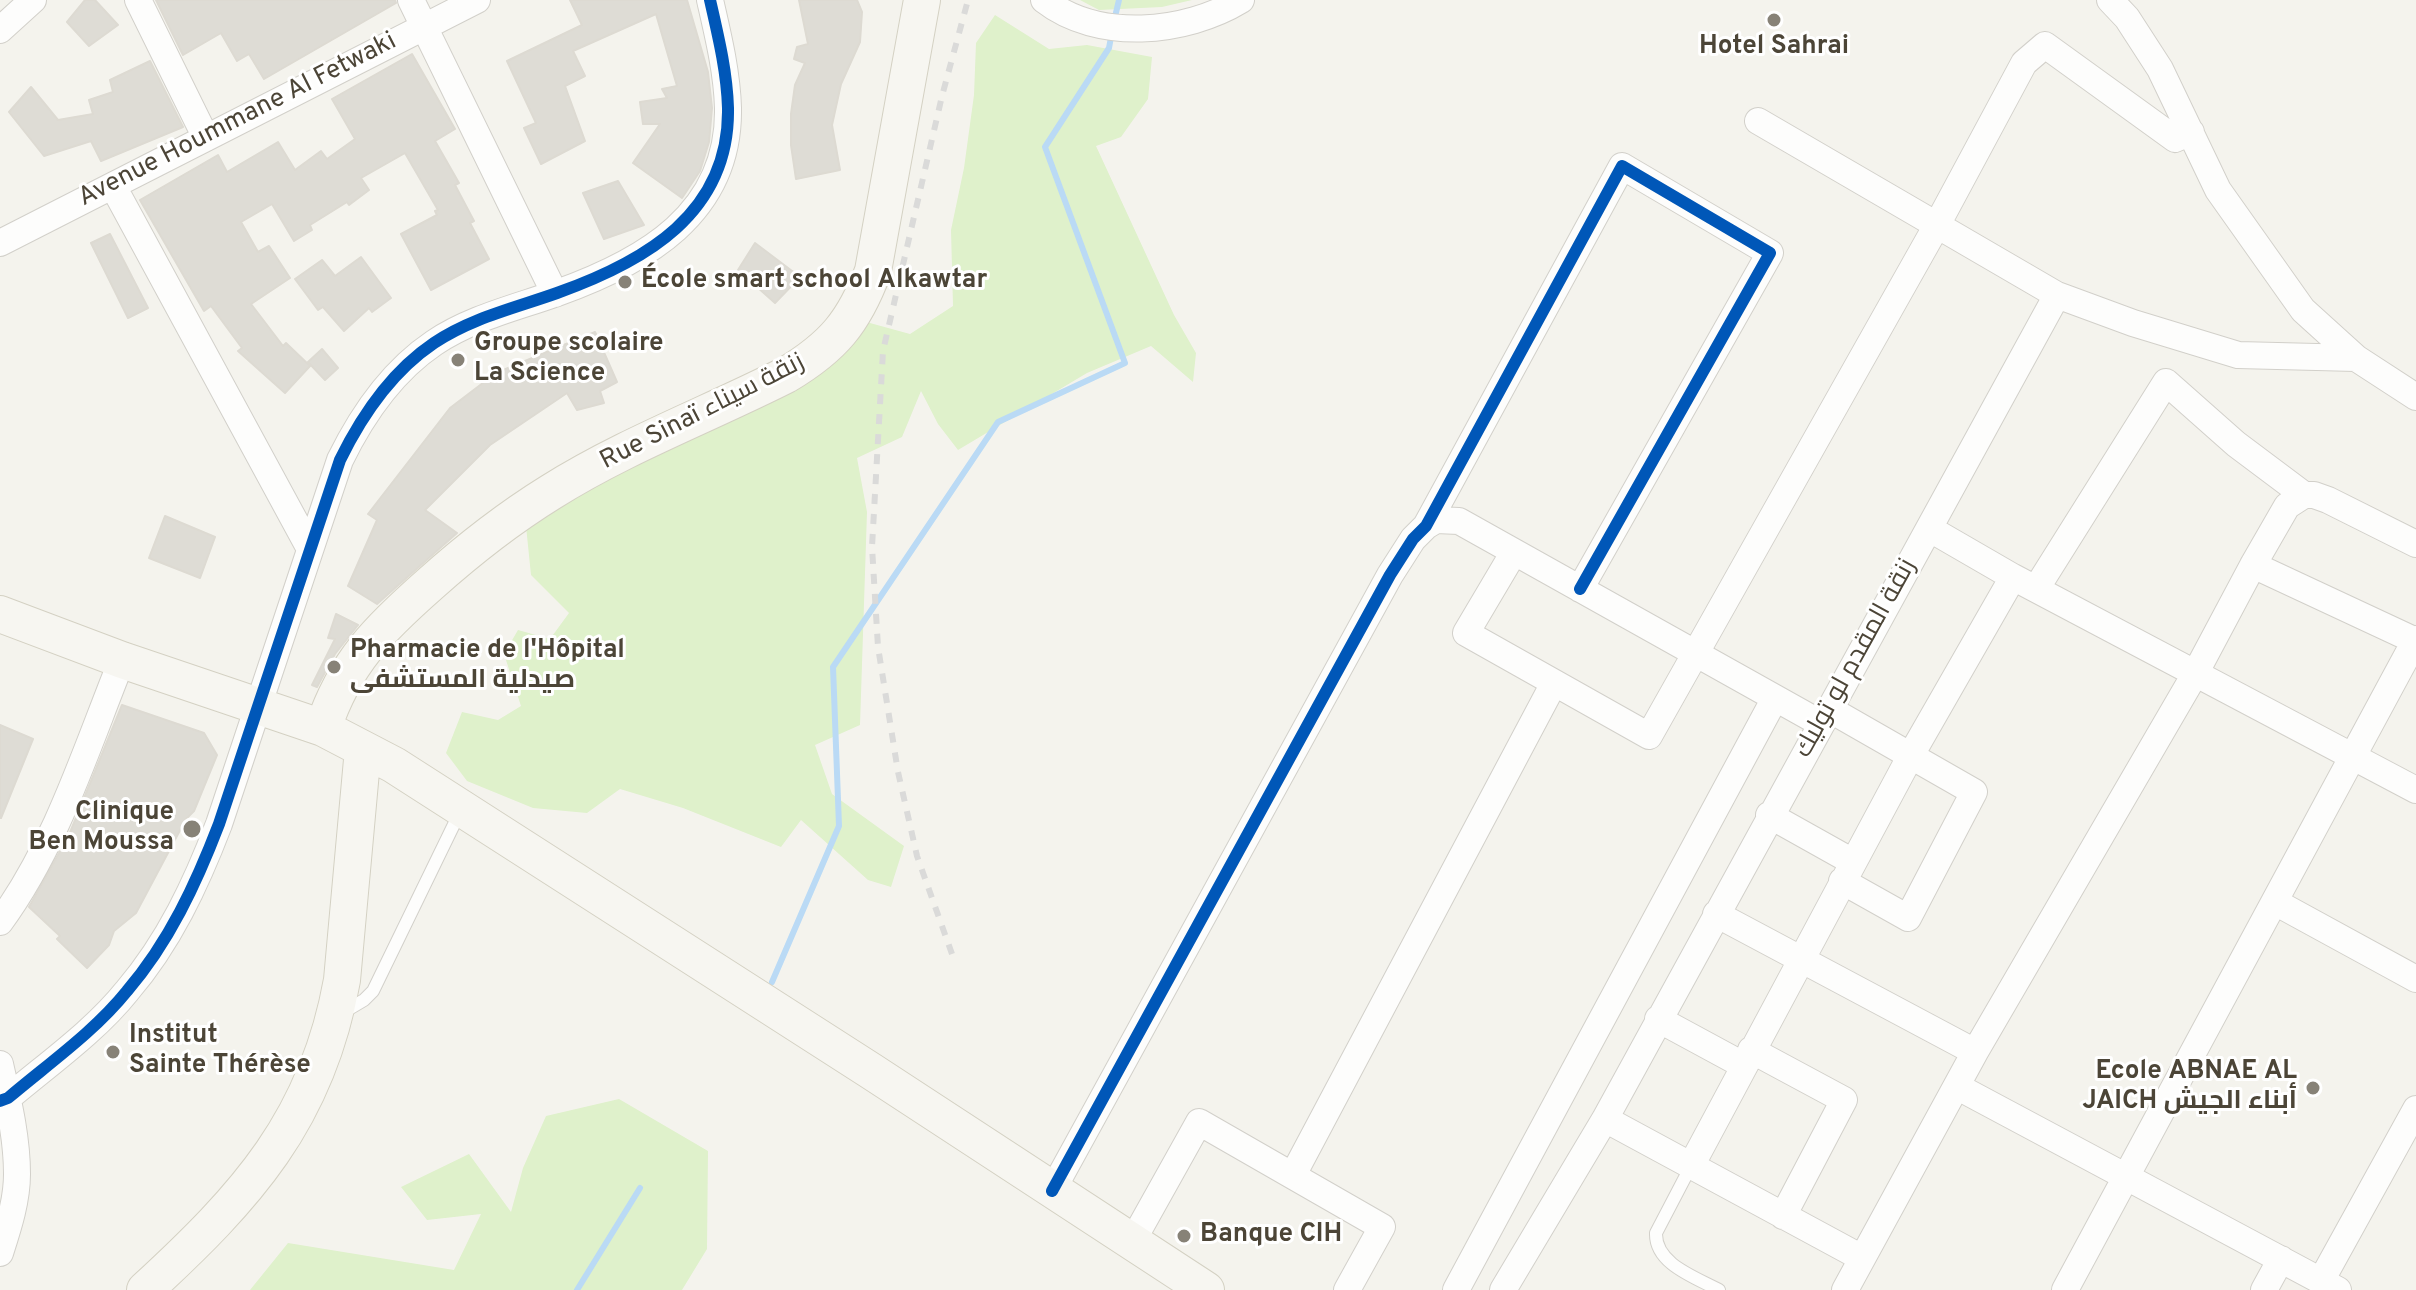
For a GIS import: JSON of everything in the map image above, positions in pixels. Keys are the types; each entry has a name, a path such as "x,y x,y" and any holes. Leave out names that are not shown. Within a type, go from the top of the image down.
{"street":[{"path":"0,30 33,0"},
{"path":"138,0 206,138"},
{"path":"411,0 555,294"},
{"name":"Avenue Hoummane Al Fetwaki","path":"0,243 477,0"},
{"path":"4,1099 92,1026 126,993 157,953 199,876 260,705 340,460 376,398 402,369 432,344 463,326 555,294 638,257 675,232 698,206 716,175 728,110 710,0"},
{"name":"Rue Sinaï زنقة سيناء","path":"323,728 344,676 360,653 416,596 479,544 552,491 594,467 814,359 848,325 873,271 922,0"},
{"path":"1044,0 1073,18 1107,26 1165,28 1204,18 1241,0"},
{"path":"2110,0 2127,18 2160,69 2218,190 2303,310 2356,358 2416,397"},
{"path":"1514,552 1466,633 1649,736 1937,225 2024,63 2045,45 2161,131 2175,139 2191,132"},
{"path":"1758,121 2057,295 2133,323 2238,355 2356,358"},
{"path":"1426,526 1622,166 1770,253 1580,589"},
{"path":"113,186 310,549"},
{"name":"زنقة المقدم لو توليك","path":"1507,1289 1605,1119 1769,815 2057,295"},
{"path":"1691,1166 1911,755 2025,583 2166,382 2236,444 2304,495"},
{"path":"1845,1290 1975,1052 2195,674 2287,506 2304,495 2314,495 2416,544"},
{"path":"1052,1191 1390,575 1413,539 1436,520 1459,521 1775,698 1911,755 1974,792 1908,918 1769,815"},
{"path":"1930,529 2025,583 2416,790"},
{"path":"2065,1290 2416,640 2253,565"},
{"path":"0,614 122,660 323,728 363,749 871,1071 1206,1290"},
{"path":"0,922 24,890 47,846 122,660"},
{"path":"1293,1175 1554,683"},
{"path":"1456,1290 1775,698"},
{"path":"145,1290 195,1244 269,1160 311,1088 336,1017 348,934 363,749"},
{"path":"2275,902 2416,979"},
{"path":"1716,914 1975,1052"},
{"path":"1658,1019 1844,1100 1783,1216"},
{"path":"0,1064 17,1176 12,1213 0,1253"},
{"path":"1958,1087 2330,1286 2416,1109"},
{"path":"1605,1119 1862,1258"},
{"path":"1132,1242 1199,1122 1382,1227 1347,1290"},
{"path":"2264,1290 2281,1259"}],"lane":[{"path":"336,1017 373,991 462,809"},
{"path":"1691,1166 1656,1233 1655,1241 1660,1253 1679,1268 1719,1290"}],"green space":[{"path":"1080,0 1192,0 1162,7 1099,10"},
{"path":"995,15 1049,49 1087,45 1152,57 1148,99 1121,137 1096,146 1174,315 1196,353 1193,382 1151,346 1087,373 958,450 938,424 921,391 902,437 857,458 867,512 860,725 815,745 832,794 904,846 891,887 868,880 801,820 781,847 683,808 620,789 587,813 533,808 467,781 446,753 462,712 498,720 521,706 504,654 518,630 550,639 569,613 531,575 526,526 859,320 910,334 953,306 951,230 964,168 974,95 976,43"},
{"path":"619,1099 708,1151 707,1249 682,1290 250,1290 288,1243 454,1270 481,1214 427,1220 401,1187 469,1154 511,1212 523,1168 546,1116"}],"building":[{"path":"85,0 95,0 118,25 89,46 67,22"},
{"path":"156,0 395,0 396,3 264,79 249,54 237,61 221,33 183,55"},
{"path":"570,0 687,0 708,72 712,108 709,142 700,171 682,198 633,163 660,124 643,124 640,102 667,98 662,89 677,86 656,14 573,51 585,76 565,86 585,141 541,164 524,128 536,123 507,61 582,25"},
{"path":"799,0 857,0 862,12 860,42 841,84 832,125 840,170 796,179 791,114 795,85 805,63 794,59 797,47 808,44"},
{"path":"412,54 455,129 435,141 459,183 455,185 474,221 470,223 489,259 431,290 401,234 437,215 435,211 438,210 405,153 361,178 369,190 349,205 347,202 310,225 312,230 294,241 272,204 241,222 258,252 269,246 290,278 251,304 283,346 286,343 310,366 285,393 238,351 242,348 211,306 204,311 140,200 218,155 227,172 278,142 295,170 321,151 327,159 355,139 332,99"},
{"path":"150,61 183,127 101,161 91,141 44,156 9,112 31,87 58,120 93,114 89,100 113,92 110,80"},
{"path":"618,181 644,225 604,239 583,193"},
{"path":"110,234 148,308 128,318 91,243"},
{"path":"755,243 800,277 775,303 738,270"},
{"path":"361,257 391,298 372,312 369,308 344,331 323,307 318,310 295,279 322,260 335,276"},
{"path":"595,332 617,382 600,391 604,403 577,410 567,393 490,445 425,510 457,533 377,604 348,586 377,520 368,514 450,408 496,373"},
{"path":"322,349 338,368 325,380 308,362"},
{"path":"165,516 215,537 200,578 149,558"},
{"path":"336,614 358,625 335,654 317,687 312,685 335,639 328,638"},
{"path":"122,705 204,733 217,755 194,811 186,819 136,913 114,931 109,945 87,968 57,939 60,936 29,907 69,835"},
{"path":"0,725 33,739 1,818 0,818"}],"waterway":[{"path":"1114,21 1119,0"},
{"path":"772,982 839,826 833,667 998,422 1125,363 1045,147 1109,48 1112,32"},
{"path":"577,1290 640,1188"}],"railway":[{"path":"952,954 917,856 898,772 878,647 872,547 883,351 942,96 968,0"}],"cycle path":[{"path":"0,1101 8,1098 70,1047 114,1006 156,953 180,912 219,824 340,460 379,396 404,367 448,334 621,266 676,229 698,205 714,177 725,145 728,108 724,67 710,0"},
{"path":"1052,1191 1390,575 1413,539 1426,526 1622,166 1770,253 1580,589"}],"place":[{"name":"Hotel Sahrai","path":"1774,20"},
{"name":"École smart school Alkawtar","path":"625,282"},
{"name":"Groupe scolaire La Science","path":"458,360"},
{"name":"Pharmacie de l'Hôpital صيدلية المستشفى","path":"334,667"},
{"name":"Clinique Ben Moussa","path":"192,829"},
{"name":"Institut Sainte Thérèse","path":"113,1052"},
{"name":"Ecole ABNAE AL JAICH أبناء الجيش","path":"2313,1088"},
{"name":"Banque CIH","path":"1184,1236"}]}
